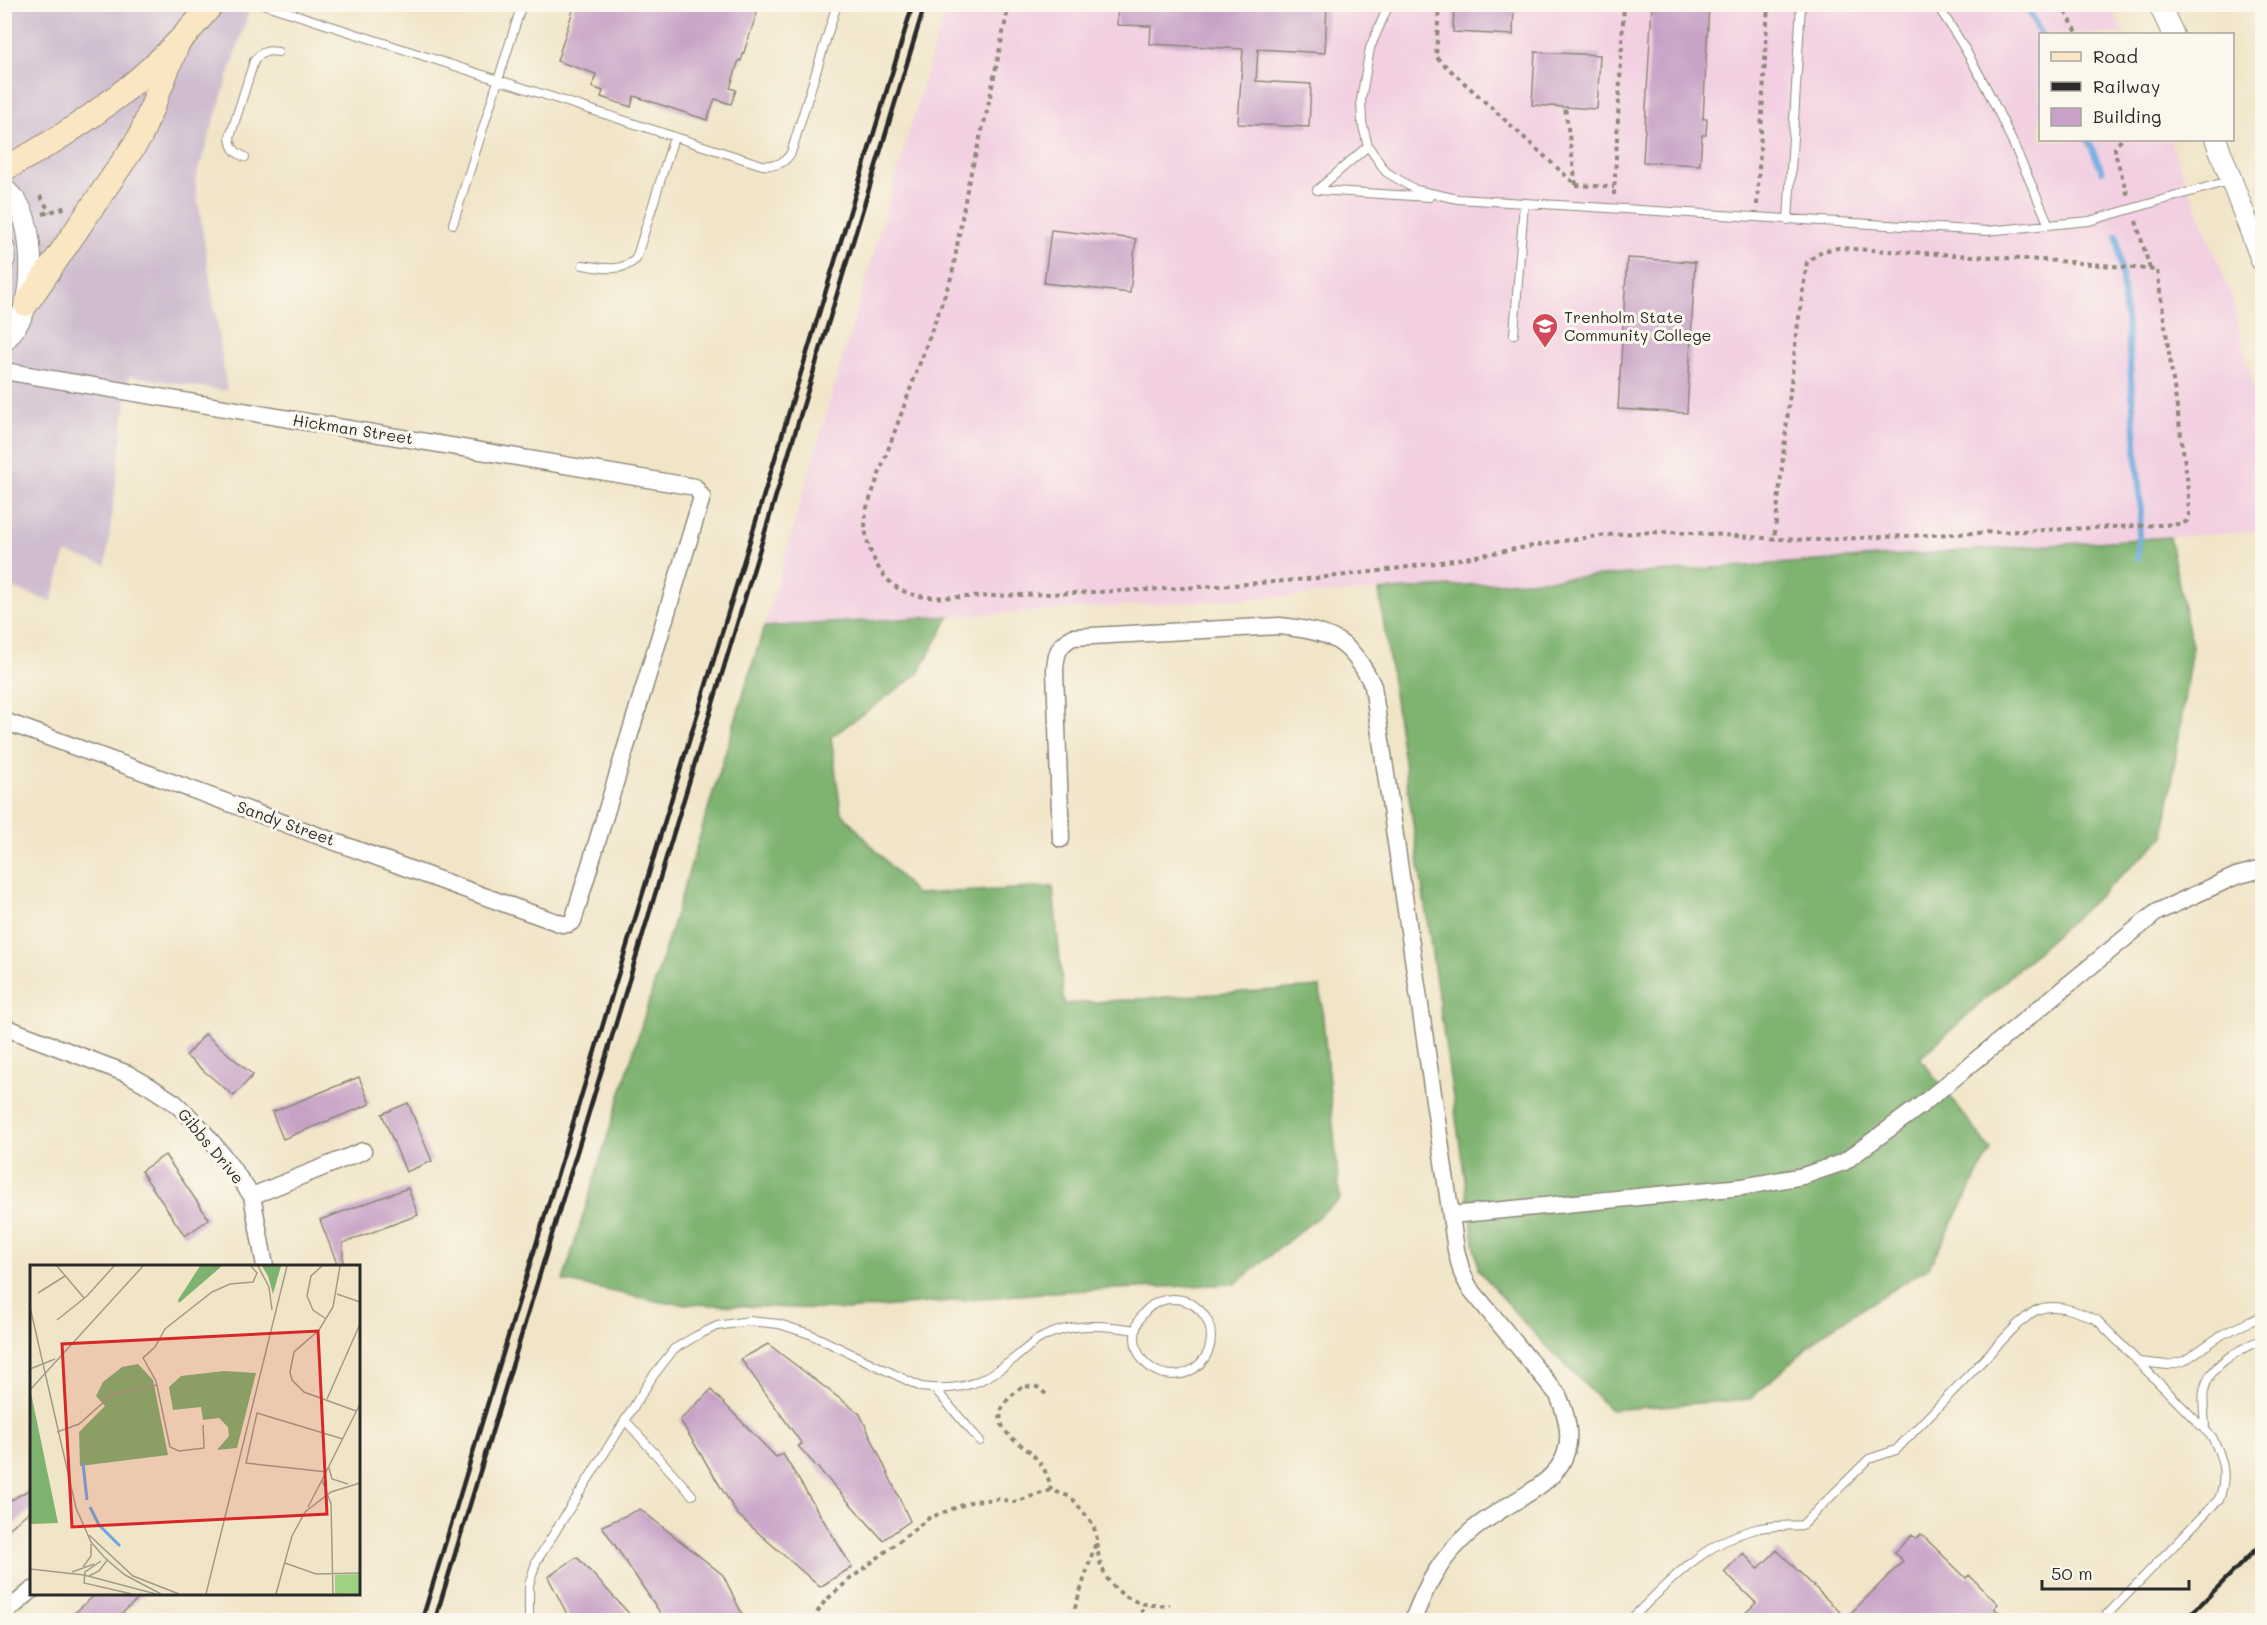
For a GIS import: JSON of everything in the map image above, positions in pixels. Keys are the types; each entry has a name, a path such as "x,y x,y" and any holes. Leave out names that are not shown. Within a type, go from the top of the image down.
{"main road":[{"path":"4,169 51,143 133,84 177,45 212,4"},
{"path":"26,304 140,137 177,45"}],"street":[{"path":"2159,4 2173,33"},
{"path":"2216,141 2262,261"},
{"path":"4,189 18,204 30,247 26,304 14,330 4,341"},
{"path":"4,249 4,260"},
{"name":"Hickman Street","path":"4,371 695,487 700,491 702,497 681,567 573,921 568,924"},
{"path":"1061,839 1054,670 1056,655 1062,643 1073,637 1280,626 1309,629 1330,636 1348,647 1362,664 1373,686 1456,1250 1462,1273 1469,1287 1558,1395 1566,1413 1569,1437 1562,1461 1552,1477 1532,1492 1497,1511 1470,1532 1444,1558 1424,1591 1413,1620"},
{"name":"Sandy Street","path":"4,721 562,924 568,924"},
{"path":"1451,1215 1742,1187 1803,1176 1844,1162 1920,1106 2157,912 2236,876 2262,869"},
{"name":"Gibbs Drive","path":"4,1027 112,1067 149,1086 175,1103 197,1124 252,1196 265,1265"},
{"path":"252,1196 363,1151"},
{"path":"4,1614 30,1592"}],"lane":[{"path":"263,4 762,165 776,166 785,162 791,153 837,4"},
{"path":"453,224 522,4"},
{"path":"1389,4 1370,48 1361,100 1362,122 1368,146 1386,172 1416,190 1458,199"},
{"path":"1788,220 1801,4"},
{"path":"1936,4 1957,35 2007,128 2049,225"},
{"path":"245,157 237,154 231,147 231,137 251,70 260,53 268,50 278,52"},
{"path":"583,265 618,268 629,265 636,259 674,137"},
{"path":"1368,146 1317,190 1987,231 2089,220 2232,180"},
{"path":"1514,334 1524,203"},
{"path":"1166,1300 1179,1300 1201,1311 1208,1322 1211,1334 1210,1347 1205,1358 1191,1370 1173,1375 1160,1373 1149,1367 1141,1358 1136,1347 1136,1330 1145,1312 1155,1304 1166,1300"},
{"path":"1630,1620 1674,1578 1714,1545 1757,1528 1802,1525 1869,1459 1896,1450 2019,1323 2036,1310 2058,1308 2076,1310 2097,1320 2212,1437 2222,1456 2224,1486 2219,1499 2102,1620"},
{"path":"2139,1362 2168,1365 2184,1361 2223,1334 2262,1316"},
{"path":"529,1620 529,1585 536,1562 653,1376 674,1349 717,1326 748,1322 779,1324 810,1334 921,1387 935,1389 965,1386 989,1377 1040,1338 1060,1331 1084,1325 1104,1325 1136,1330"},
{"path":"2205,1430 2204,1394 2207,1380 2220,1364 2262,1339"},
{"path":"935,1389 980,1441"},
{"path":"625,1420 692,1495"}],"path":[{"path":"1009,4 987,111 968,184 952,275 866,510 865,532 873,558 888,580 903,591 926,597 969,597 1267,582 1408,567 1584,537 1635,533 1674,533 1773,540 1904,537 2182,524 2187,521 2190,508 2187,477 2157,270 1838,248 1822,251 1807,262 1773,540"},
{"path":"1439,4 1436,57 1576,185 1614,188"},
{"path":"1613,208 1624,4"},
{"path":"1757,218 1768,4"},
{"path":"2061,4 2077,33"},
{"path":"1565,107 1576,185"},
{"path":"40,196 50,212"},
{"path":"34,217 76,205"},
{"path":"1046,1394 1037,1387 1023,1386 1008,1397 1002,1405 1000,1415 1007,1434 1033,1454 1043,1467 1050,1479 1051,1490"},
{"path":"812,1620 825,1601 849,1580 929,1518 973,1501 999,1499 1014,1502 1051,1490 1071,1497 1094,1524 1099,1558 1108,1578 1120,1592 1138,1603 1170,1605"},
{"path":"1071,1620 1097,1539"},
{"path":"1136,1620 1146,1605"}],"shaded area":[{"path":"5,5 251,5 195,181 227,391 129,376 106,565 66,553 51,602 13,588 5,606"},
{"name":"Trenholm State Community College","path":"946,5 2110,5 2124,33 2039,33 2039,141 2170,141 2231,295 2257,404 2262,444 2262,531 1379,591 764,627"}],"green space":[{"path":"2169,537 2192,646 2164,837 1920,1058 1991,1150 1929,1267 1826,1331 1750,1399 1610,1410 1526,1325 1478,1269 1379,591"},
{"path":"950,616 918,674 831,737 841,812 916,894 1053,887 1064,1004 1320,987 1340,1199 1235,1284 1065,1291 847,1310 666,1303 563,1281 764,627"}],"building":[{"path":"575,4 756,4 754,9 758,10 730,88 736,90 731,104 715,99 707,120 634,96 631,107 601,97 603,91 592,87 596,74 557,61"},
{"path":"1118,4 1327,4 1325,53 1258,49 1256,81 1311,84 1309,127 1238,124 1243,49 1150,44 1151,26 1117,25"},
{"path":"1454,4 1514,4 1513,35 1453,32"},
{"path":"1652,4 1709,4 1703,119 1707,119 1706,135 1702,135 1700,165 1643,162"},
{"path":"1535,52 1600,55 1597,109 1532,105"},
{"path":"1051,230 1136,239 1130,293 1044,283"},
{"path":"1627,258 1695,262 1687,413 1618,409"},
{"path":"205,1034 253,1075 234,1096 186,1056"},
{"path":"359,1077 370,1104 283,1139 272,1112"},
{"path":"408,1103 432,1161 406,1172 382,1114"},
{"path":"165,1155 209,1219 185,1236 141,1171"},
{"path":"408,1188 418,1215 343,1243 343,1265 338,1265 320,1220"},
{"path":"768,1344 860,1414 910,1521 883,1540 798,1446 802,1444 741,1359"},
{"path":"711,1390 776,1457 783,1454 852,1567 820,1587 737,1514 680,1420"},
{"path":"30,1489 30,1511 4,1533 4,1504"},
{"path":"640,1509 723,1575 745,1620 665,1620 602,1526"},
{"path":"1921,1534 1966,1578 1969,1575 1998,1604 1994,1608 2007,1620 1738,1620 1756,1603 1724,1572 1743,1553 1758,1569 1777,1550 1846,1618 1903,1561 1894,1553 1912,1535 1916,1539"},
{"path":"577,1557 635,1620 570,1620 548,1577"},
{"path":"95,1595 143,1595 114,1620 67,1620"}],"waterway":[{"path":"2025,4 2040,33"},
{"path":"2088,141 2102,171"},
{"path":"2117,235 2128,337 2141,512 2137,558"}],"railway":[{"path":"422,1620 913,4"},
{"path":"435,1620 925,4"},
{"path":"2185,1620 2262,1543"}],"place":[{"name":"Trenholm State Community College","path":"1545,349"}]}
